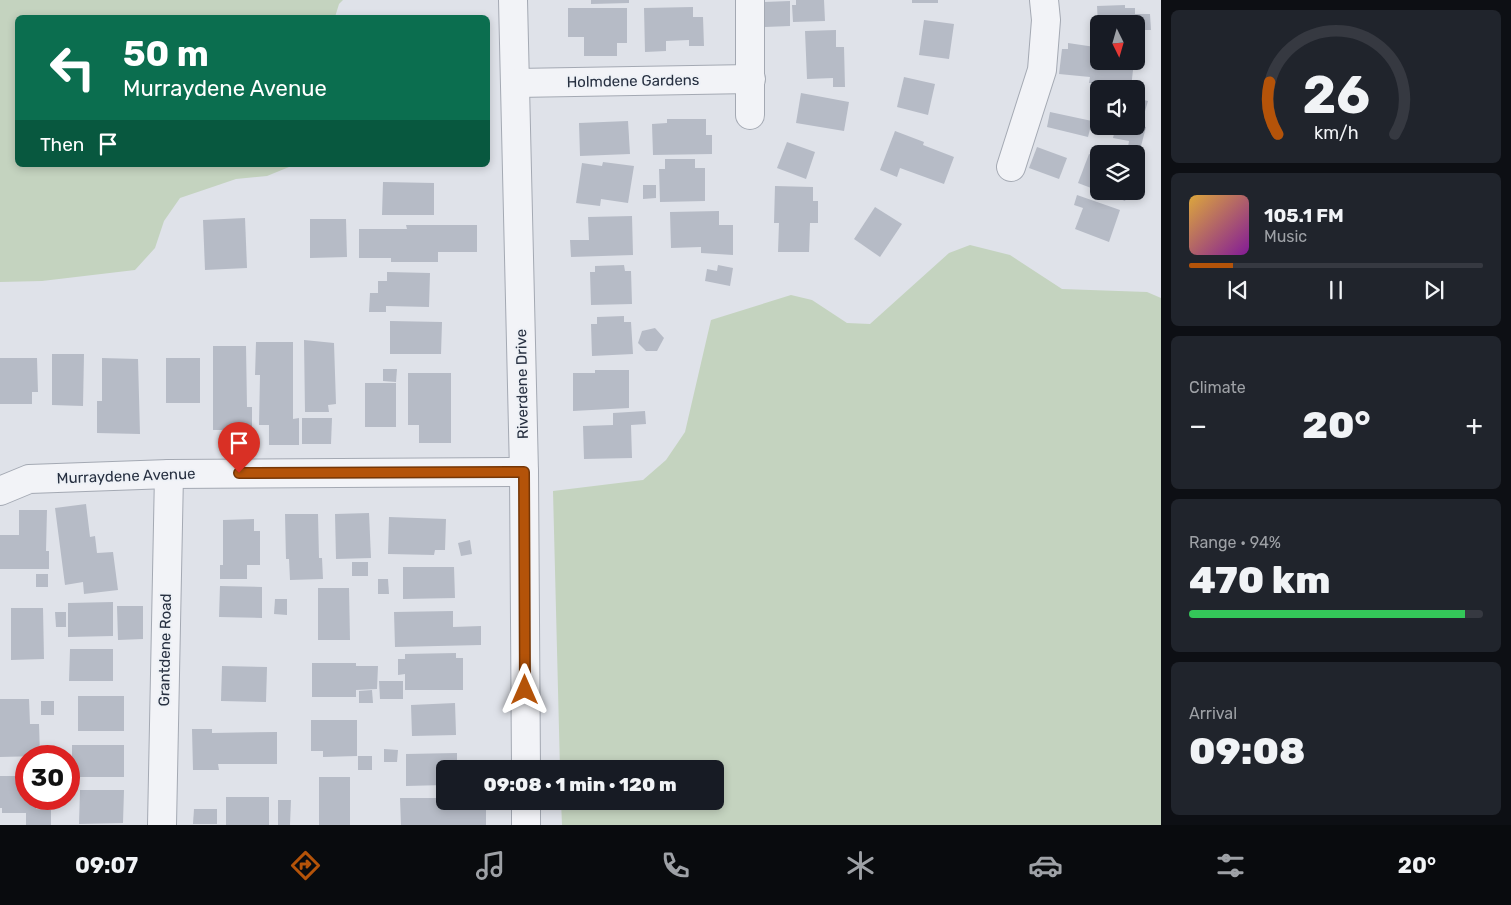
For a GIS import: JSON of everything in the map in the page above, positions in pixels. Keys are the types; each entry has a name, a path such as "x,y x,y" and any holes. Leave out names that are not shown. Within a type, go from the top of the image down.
{"street":[{"name":"Riverdene Drive","path":"513,0 524,472 526,760"},
{"path":"750,0 750,115"},
{"path":"1011,167 1042,70 1046,20 1044,0"},
{"name":"Holmdene Gardens","path":"516,83 751,79"},
{"name":"Murraydene Avenue","path":"0,491 30,479 169,474 524,472"},
{"name":"Grantdene Road","path":"162,825 169,474"},
{"path":"526,810 526,825"}],"green space":[{"path":"0,0 343,0 339,4 336,15 15,15 15,167 289,167 267,176 236,179 180,198 164,221 155,248 135,270 42,281 0,282"},
{"path":"970,245 1010,255 1062,289 1147,292 1161,298 1161,825 562,825 561,810 724,810 724,760 560,760 553,491 643,480 666,460 685,432 711,320 791,295 812,300 847,323 870,324 949,253"}],"building":[{"path":"591,0 629,0 629,3 591,4"},
{"path":"796,0 824,0 825,21 793,22 792,5 796,5"},
{"path":"912,0 938,0 938,3 912,3"},
{"path":"790,1 790,26 765,27 764,2"},
{"path":"1125,5 1125,8 1135,8 1135,14 1150,14 1151,30 1145,30 1145,15 1098,15 1097,6"},
{"path":"693,7 693,17 703,17 704,46 689,46 689,40 666,41 666,51 645,52 644,8"},
{"path":"568,8 627,8 627,43 617,43 617,56 584,56 584,37 568,37"},
{"path":"924,20 954,24 949,59 919,55"},
{"path":"836,30 836,47 844,47 845,87 833,87 833,78 807,79 805,31"},
{"path":"1068,43 1090,46 1090,70 1133,70 1132,80 1090,80 1090,83 1089,83 1090,77 1059,74 1062,49 1068,49"},
{"path":"904,77 935,84 928,115 897,107"},
{"path":"801,93 849,102 844,131 796,123"},
{"path":"1145,100 1148,101 1145,111"},
{"path":"1050,112 1090,121 1088,137 1047,127"},
{"path":"667,119 706,119 706,135 712,135 712,154 653,155 652,124 667,123"},
{"path":"628,121 630,154 580,156 579,123"},
{"path":"895,131 924,142 923,145 954,157 944,184 900,168 897,177 880,170"},
{"path":"1114,135 1144,135 1141,145 1128,145 1129,141 1113,138"},
{"path":"787,142 815,152 806,179 777,168"},
{"path":"1037,147 1067,158 1059,179 1029,168"},
{"path":"1089,154 1090,188 1078,183"},
{"path":"665,159 695,159 695,168 705,168 705,201 660,202 659,169 665,169"},
{"path":"603,162 634,166 628,203 601,199 600,206 576,203 582,163 602,166"},
{"path":"383,182 434,183 434,215 382,215"},
{"path":"643,185 656,185 656,198 643,199"},
{"path":"775,186 813,187 813,201 818,201 818,223 810,223 809,252 778,252 779,223 774,223"},
{"path":"1077,195 1120,210 1109,242 1075,229 1083,208 1074,205"},
{"path":"875,207 902,224 880,257 854,239"},
{"path":"719,211 719,225 733,225 733,255 701,253 701,247 671,248 670,212"},
{"path":"632,216 633,255 571,257 570,240 589,240 588,217"},
{"path":"245,218 247,268 205,270 203,220"},
{"path":"310,219 346,219 347,257 310,258"},
{"path":"406,225 477,225 477,252 438,252 438,262 391,262 391,258 359,258 359,229 407,229"},
{"path":"624,265 625,271 631,271 632,304 591,305 590,272 595,272 595,266"},
{"path":"718,265 733,268 730,286 705,281 707,269 717,271"},
{"path":"387,272 430,273 429,307 386,306 386,312 369,312 370,293 378,293 378,281 387,281"},
{"path":"624,316 624,322 631,322 633,354 592,356 591,324 597,324 597,317"},
{"path":"390,321 442,322 441,354 390,354"},
{"path":"655,328 664,338 657,351 646,351 638,343 642,331"},
{"path":"304,340 334,343 336,404 328,405 329,412 305,412"},
{"path":"256,342 293,342 293,419 299,418 299,445 269,445 269,425 259,425 260,375 255,375"},
{"path":"213,346 246,346 247,407 252,407 252,442 237,442 237,430 213,430"},
{"path":"52,354 84,354 83,406 52,405"},
{"path":"0,358 37,358 38,392 32,392 32,404 0,404"},
{"path":"102,358 138,359 140,434 97,433 97,401 102,401"},
{"path":"166,358 200,358 200,403 166,403"},
{"path":"383,369 397,369 396,382 383,381"},
{"path":"595,370 629,370 629,408 573,411 573,373 595,373"},
{"path":"408,373 451,373 451,443 419,443 419,425 408,425"},
{"path":"365,383 396,383 396,427 365,427"},
{"path":"645,411 646,424 631,425 632,458 584,459 583,426 613,425 613,413"},
{"path":"302,418 332,418 331,444 302,444"},
{"path":"86,504 90,537 95,536 97,553 113,552 118,590 84,594 83,582 65,585 55,508"},
{"path":"19,510 47,510 46,551 49,551 49,569 0,569 0,535 19,535"},
{"path":"369,513 371,558 336,559 335,514"},
{"path":"285,514 318,514 319,558 322,558 323,579 290,580 289,559 286,559"},
{"path":"389,517 446,519 445,550 435,550 434,555 388,554"},
{"path":"254,519 254,531 260,531 260,565 247,565 247,579 220,579 220,565 223,565 223,520"},
{"path":"470,540 472,554 461,556 458,543"},
{"path":"352,562 368,562 368,576 352,576"},
{"path":"403,567 454,567 455,598 403,599"},
{"path":"36,574 48,574 48,587 36,587"},
{"path":"378,579 388,579 389,594 378,594"},
{"path":"220,586 262,587 262,618 219,617"},
{"path":"318,588 349,588 350,640 318,640"},
{"path":"275,599 287,599 287,615 274,614"},
{"path":"113,602 113,636 68,637 68,603"},
{"path":"117,606 143,606 143,639 118,640"},
{"path":"11,608 43,608 44,659 11,660"},
{"path":"453,611 453,627 481,626 481,645 395,647 394,612"},
{"path":"55,612 66,612 66,627 56,627"},
{"path":"70,649 113,649 113,681 69,681"},
{"path":"456,653 456,658 463,658 463,690 405,690 405,674 398,675 398,659 405,659 405,654"},
{"path":"312,663 356,663 356,666 378,666 377,689 356,690 356,697 312,697"},
{"path":"222,666 267,667 266,702 221,701"},
{"path":"379,681 403,681 403,699 380,699"},
{"path":"372,690 373,703 359,703 359,691"},
{"path":"78,696 124,696 124,731 78,731"},
{"path":"0,699 29,699 30,724 39,724 40,745 15,745 15,757 0,757"},
{"path":"41,701 54,701 54,715 41,715"},
{"path":"455,703 456,735 412,736 411,705"},
{"path":"311,720 357,720 357,756 323,757 323,751 311,751"},
{"path":"192,729 212,729 212,733 277,732 277,764 218,764 219,770 193,770"},
{"path":"80,745 124,745 124,777 80,777"},
{"path":"384,749 398,750 397,762 384,762"},
{"path":"457,753 457,760 436,760 436,785 406,786 406,754"},
{"path":"358,756 372,756 372,770 358,770"},
{"path":"0,776 15,776 15,810 51,810 51,825 26,825 26,813 2,813 2,808 0,808"},
{"path":"319,777 350,777 350,825 319,825"},
{"path":"80,790 124,790 123,823 79,824"},
{"path":"226,797 269,797 269,825 226,825"},
{"path":"400,798 436,798 436,810 486,810 486,825 401,825"},
{"path":"278,800 291,800 290,825 278,825"},
{"path":"194,809 217,809 217,824 193,824"}],"route":[{"path":"239,473 524,472 525,690"}]}
